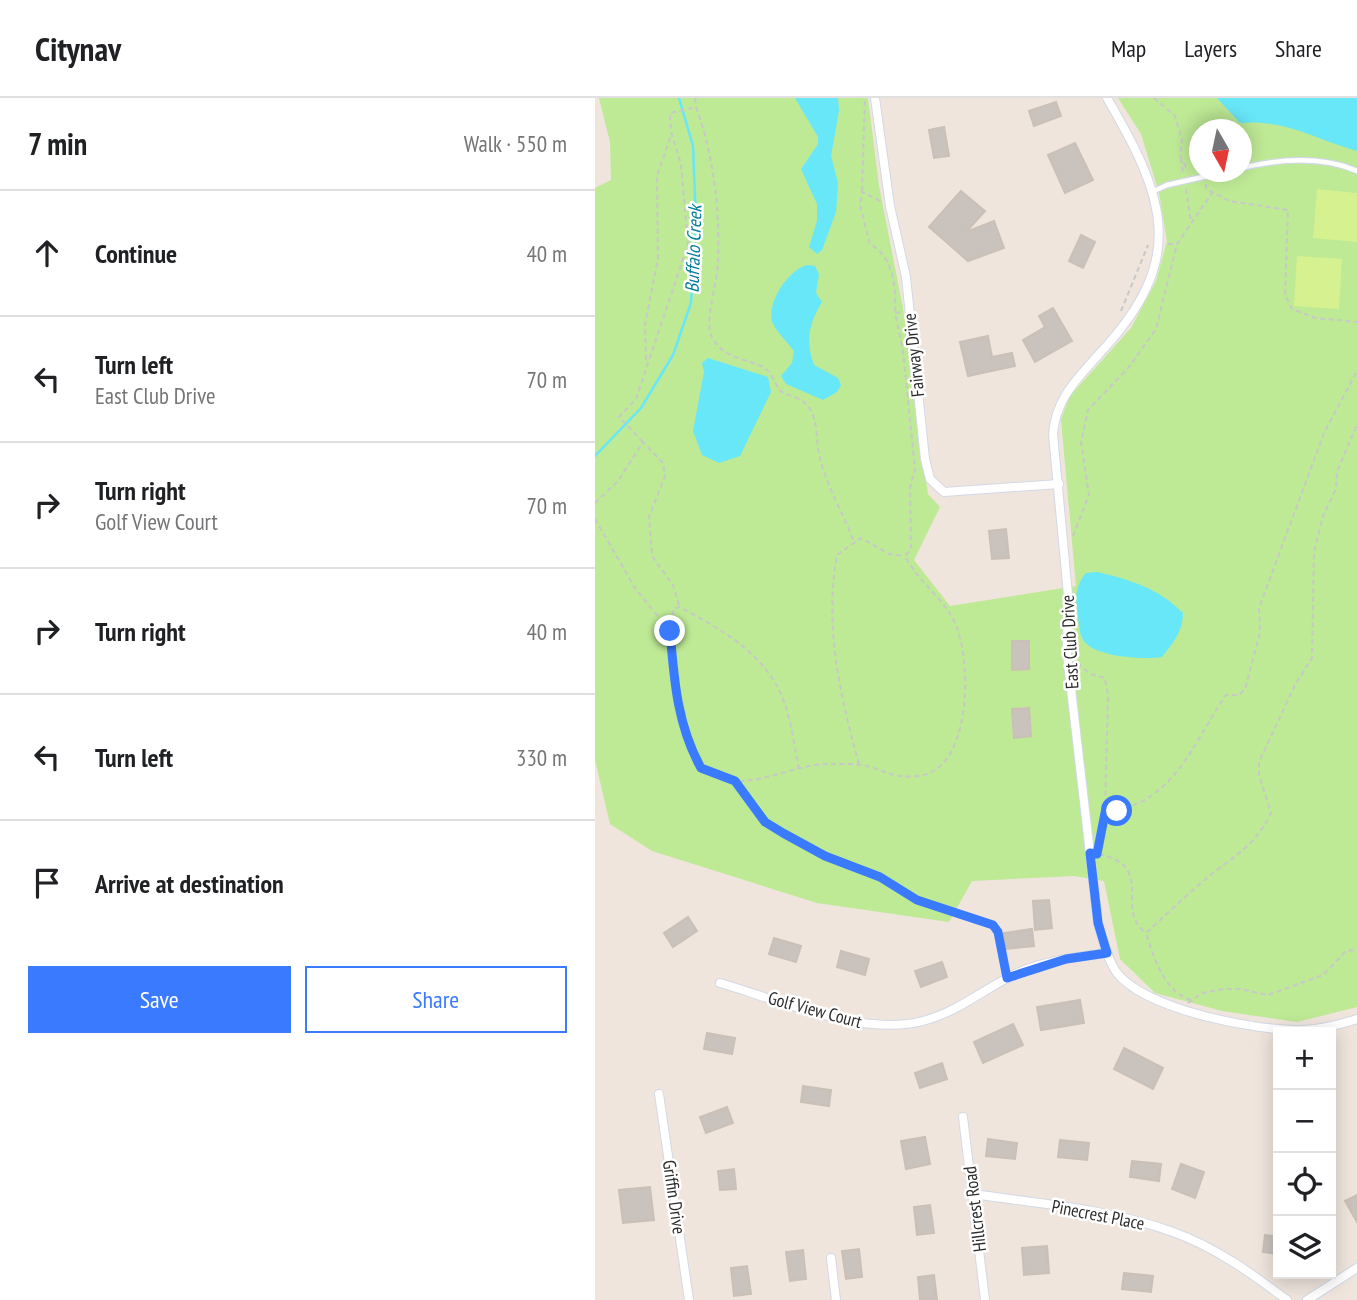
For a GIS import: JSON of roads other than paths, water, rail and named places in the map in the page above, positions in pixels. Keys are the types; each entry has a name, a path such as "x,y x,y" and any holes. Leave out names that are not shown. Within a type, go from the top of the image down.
{"street":[{"name":"Fairway Drive","path":"875,98 890,206 909,310 930,479 944,492 1059,484"},
{"name":"East Club Drive","path":"1107,98 1133,142 1154,191 1160,244 1140,301 1125,327 1062,397 1055,414 1053,434 1064,552 1067,654 1093,853 1098,923 1107,953 1119,975 1143,991 1182,1009 1205,1017 1291,1029 1330,1028 1357,1019"},
{"name":"Golf View Court","path":"720,983 863,1024 904,1024 946,1012 1007,978 1042,965 1107,953"},
{"name":"Griffin Drive","path":"659,1094 689,1300"},
{"name":"Hillcrest Road","path":"963,1117 985,1300"},
{"name":"Pinecrest Place","path":"974,1194 1130,1218 1174,1232 1214,1251 1287,1300"},
{"path":"831,1258 836,1300"},
{"path":"1307,1300 1357,1268"}],"lane":[{"path":"1252,166 1298,160 1337,162 1357,172"},
{"path":"1154,191 1189,180"}],"water":[{"path":"795,98 838,98 839,111 831,156 838,183 836,212 822,250 817,254 809,247 817,221 817,204 801,169 818,144 818,137"},
{"path":"1217,98 1357,98 1357,151 1286,127 1252,123 1252,119 1236,119"},
{"path":"807,265 815,266 819,274 816,293 822,302 810,332 811,356 814,365 838,378 841,385 837,392 823,400 786,384 781,376 792,363 794,351 773,324 771,316 780,289 793,274"},
{"path":"708,358 768,377 771,392 740,456 719,463 702,455 693,431 704,372 702,363"},
{"path":"1097,572 1143,586 1164,597 1183,613 1179,631 1162,657 1109,654 1098,651 1084,641 1076,604 1077,590 1086,573"}],"waterway":[{"name":"Buffalo Creek","path":"595,456 641,408 673,355 691,303 696,224 693,146 679,98"}]}
